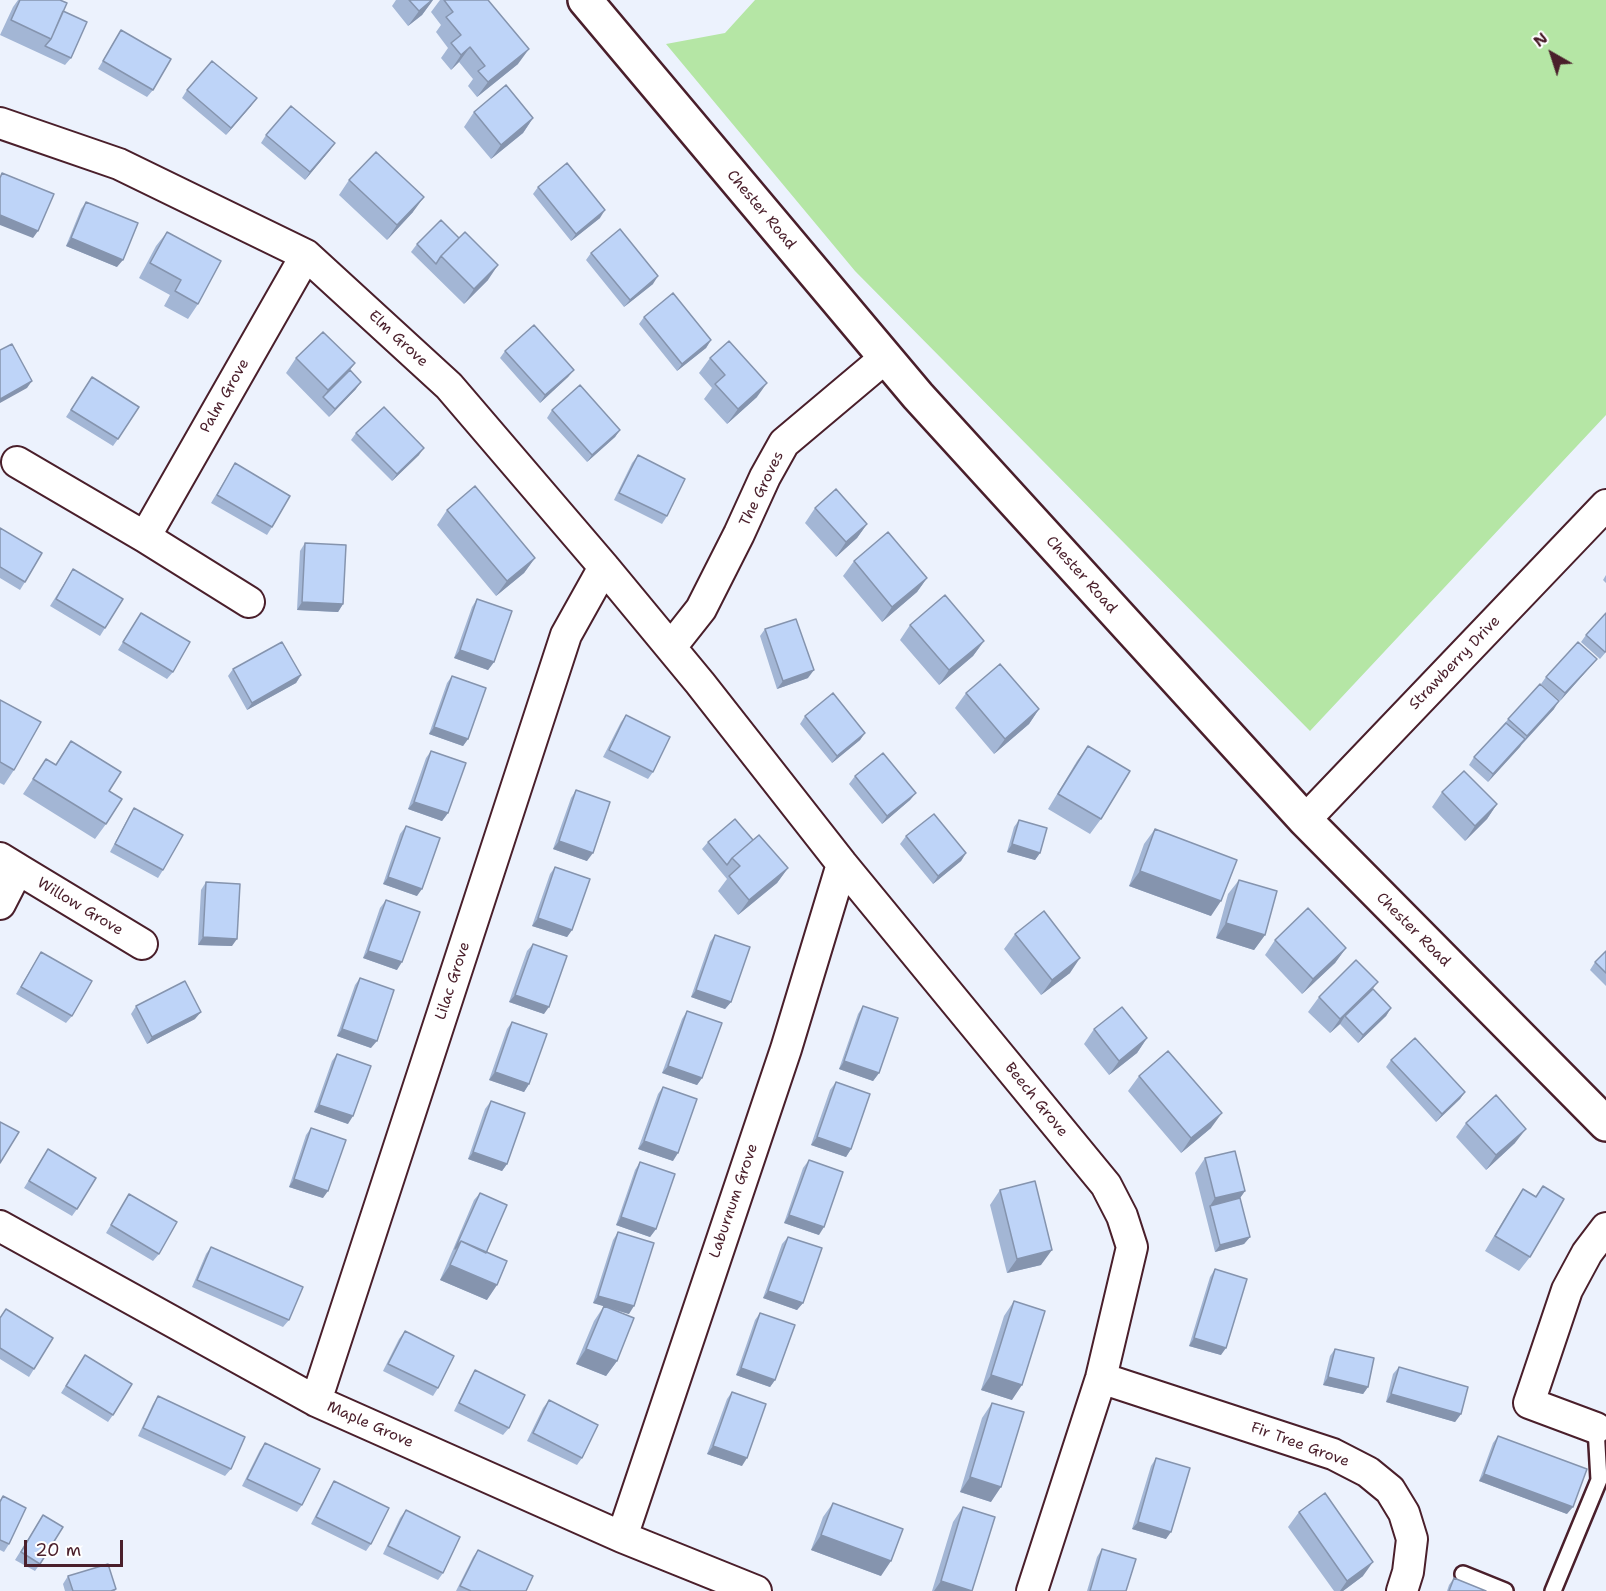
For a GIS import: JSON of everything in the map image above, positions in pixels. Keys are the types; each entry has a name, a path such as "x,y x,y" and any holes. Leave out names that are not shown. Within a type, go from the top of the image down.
{"main road":[{"name":"Chester Road","path":"585,0 926,405 1305,820 1606,1124"}],"street":[{"name":"Elm Grove","path":"0,123 119,164 306,255 448,386 604,567 700,683"},
{"name":"Palm Grove","path":"145,537 306,255"},
{"name":"The Groves","path":"671,647 701,609 784,443 885,358"},
{"path":"17,462 145,537 249,602"},
{"name":"Strawberry Drive","path":"1305,820 1606,505"},
{"name":"Lilac Grove","path":"316,1401 566,635 604,567"},
{"name":"Beech Grove","path":"700,683 842,864 1106,1185 1122,1216 1131,1247 1101,1378 1032,1591"},
{"name":"Willow Grove","path":"0,904 9,864 142,944"},
{"name":"Laburnum Grove","path":"622,1537 786,1049 842,864"},
{"name":"Maple Grove","path":"0,1226 316,1401 622,1537 756,1591"},
{"path":"1596,1428 1529,1403 1567,1290 1587,1253 1606,1228"},
{"name":"Fir Tree Grove","path":"1101,1378 1333,1454 1368,1472 1390,1490 1404,1513 1412,1539 1408,1572 1402,1591"}],"lane":[{"path":"1553,1591 1599,1480 1596,1428"},
{"path":"1462,1574 1505,1591"}],"green space":[{"path":"755,0 1606,0 1606,415 1310,731 855,271 666,44 725,33"}],"building":[{"path":"20,0 60,0 67,3 51,39 11,20"},
{"path":"409,0 432,0 419,11"},
{"path":"444,0 488,0 529,49 488,82 478,71 485,66 470,47 461,55 451,43 461,35 446,17 453,12"},
{"path":"63,11 87,22 71,58 45,46 51,39"},
{"path":"121,30 171,59 153,90 103,61"},
{"path":"212,61 257,98 231,128 187,90"},
{"path":"506,85 533,118 501,145 474,112"},
{"path":"291,106 335,143 310,172 266,135"},
{"path":"376,152 424,197 397,225 349,180"},
{"path":"567,163 605,210 576,234 538,187"},
{"path":"2,173 54,194 38,231 0,215"},
{"path":"86,202 138,223 123,260 71,238"},
{"path":"441,220 459,238 436,264 417,244"},
{"path":"620,229 658,276 630,300 591,253"},
{"path":"167,232 221,261 198,304 175,291 181,280 150,263"},
{"path":"465,232 498,265 474,289 441,256"},
{"path":"673,293 711,340 682,364 644,317"},
{"path":"534,325 574,370 545,395 505,351"},
{"path":"323,332 355,363 328,390 296,358"},
{"path":"729,341 767,383 738,409 715,384 725,375 710,358"},
{"path":"12,344 32,381 0,399 0,350"},
{"path":"350,370 361,382 335,409 323,397"},
{"path":"92,377 139,407 118,439 71,410"},
{"path":"580,385 620,430 592,455 552,410"},
{"path":"384,407 424,448 397,474 356,433"},
{"path":"638,455 685,479 667,516 619,493"},
{"path":"235,463 290,496 272,527 217,495"},
{"path":"475,486 535,558 507,581 447,510"},
{"path":"836,489 867,524 846,542 815,508"},
{"path":"0,528 42,553 25,582 0,567"},
{"path":"888,532 927,578 892,607 854,561"},
{"path":"305,543 346,545 343,604 302,602"},
{"path":"73,569 123,599 105,628 56,599"},
{"path":"945,595 984,641 949,670 910,625"},
{"path":"477,599 512,611 494,662 460,650"},
{"path":"141,613 190,642 173,672 123,642"},
{"path":"1606,613 1606,651 1605,652 1586,635"},
{"path":"796,619 814,670 783,681 765,629"},
{"path":"282,642 301,675 252,703 233,669"},
{"path":"1578,642 1597,659 1565,693 1546,677"},
{"path":"1000,664 1039,709 1005,739 966,693"},
{"path":"452,676 486,688 468,739 434,727"},
{"path":"1540,684 1559,701 1527,736 1508,719"},
{"path":"833,693 865,733 837,756 805,716"},
{"path":"0,700 41,722 14,770 0,762"},
{"path":"626,715 670,737 653,772 609,750"},
{"path":"1506,723 1525,739 1493,774 1474,757"},
{"path":"71,741 121,772 109,791 122,799 106,824 33,779 46,759 56,765"},
{"path":"1088,746 1130,771 1101,819 1058,794"},
{"path":"431,751 466,763 448,813 414,802"},
{"path":"883,753 916,793 887,816 855,776"},
{"path":"1464,771 1497,804 1475,826 1442,792"},
{"path":"576,790 610,802 593,853 559,841"},
{"path":"134,808 183,835 163,870 115,844"},
{"path":"934,814 966,853 938,876 906,836"},
{"path":"735,819 753,840 727,865 708,842"},
{"path":"1019,820 1047,828 1040,853 1012,844"},
{"path":"406,826 440,838 422,889 388,877"},
{"path":"1155,829 1237,860 1221,901 1140,871"},
{"path":"759,835 788,868 749,900 729,876 740,866 732,858"},
{"path":"555,867 590,879 572,930 538,918"},
{"path":"1239,880 1277,891 1265,935 1226,923"},
{"path":"206,882 240,884 237,939 203,937"},
{"path":"386,900 420,912 402,962 368,951"},
{"path":"1308,908 1346,948 1313,979 1275,940"},
{"path":"1044,911 1080,958 1052,980 1015,934"},
{"path":"715,935 750,947 731,1002 696,990"},
{"path":"533,944 567,956 549,1007 515,995"},
{"path":"1606,951 1606,973 1595,962"},
{"path":"41,952 92,981 72,1016 21,987"},
{"path":"1356,960 1378,982 1340,1019 1319,997"},
{"path":"360,978 394,990 377,1041 342,1029"},
{"path":"185,981 201,1012 152,1037 136,1006"},
{"path":"1373,989 1391,1008 1363,1035 1345,1016"},
{"path":"863,1006 898,1018 879,1073 844,1061"},
{"path":"1122,1007 1147,1038 1119,1061 1094,1029"},
{"path":"687,1011 722,1023 702,1078 668,1066"},
{"path":"512,1022 547,1034 529,1084 495,1072"},
{"path":"1415,1038 1465,1092 1442,1114 1391,1060"},
{"path":"1168,1051 1222,1113 1191,1138 1139,1076"},
{"path":"337,1054 371,1066 353,1116 319,1105"},
{"path":"836,1082 870,1094 851,1149 817,1137"},
{"path":"663,1087 697,1099 678,1153 644,1141"},
{"path":"1496,1095 1526,1129 1496,1155 1466,1123"},
{"path":"491,1101 525,1113 507,1164 473,1152"},
{"path":"0,1122 19,1132 0,1163"},
{"path":"311,1128 346,1140 328,1191 294,1179"},
{"path":"48,1149 96,1178 77,1209 29,1181"},
{"path":"1235,1151 1245,1191 1215,1198 1205,1158"},
{"path":"809,1160 843,1172 824,1227 789,1215"},
{"path":"640,1162 675,1174 656,1229 621,1217"},
{"path":"1035,1181 1052,1250 1017,1259 1000,1190"},
{"path":"1543,1186 1564,1199 1530,1257 1495,1236 1523,1189 1536,1197"},
{"path":"480,1193 507,1205 486,1253 461,1241 455,1249"},
{"path":"129,1194 177,1222 159,1254 111,1225"},
{"path":"1240,1198 1250,1237 1220,1245 1210,1206"},
{"path":"618,1232 654,1243 634,1306 598,1296"},
{"path":"788,1237 822,1248 803,1303 768,1291"},
{"path":"461,1241 507,1261 497,1285 450,1265"},
{"path":"211,1247 303,1287 289,1320 197,1280"},
{"path":"1215,1269 1247,1279 1226,1348 1194,1338"},
{"path":"1014,1301 1045,1311 1022,1385 991,1375"},
{"path":"604,1306 634,1318 617,1361 586,1349"},
{"path":"6,1309 53,1338 34,1369 0,1348 0,1318"},
{"path":"760,1313 795,1325 775,1380 741,1368"},
{"path":"405,1331 454,1356 438,1388 388,1364"},
{"path":"1335,1349 1374,1358 1368,1387 1328,1377"},
{"path":"85,1355 132,1384 113,1415 66,1386"},
{"path":"1399,1367 1468,1387 1461,1414 1391,1394"},
{"path":"475,1370 525,1395 509,1428 459,1403"},
{"path":"732,1392 766,1404 747,1458 713,1446"},
{"path":"158,1396 245,1437 231,1469 143,1428"},
{"path":"549,1400 598,1425 582,1458 533,1433"},
{"path":"992,1403 1024,1412 1001,1487 970,1477"},
{"path":"1498,1436 1587,1469 1573,1507 1484,1474"},
{"path":"265,1443 320,1469 302,1505 247,1479"},
{"path":"1156,1458 1190,1468 1171,1532 1138,1522"},
{"path":"334,1481 389,1508 371,1544 316,1517"},
{"path":"1325,1493 1373,1562 1347,1581 1299,1512"},
{"path":"3,1496 26,1508 9,1544 0,1540 0,1502"},
{"path":"833,1503 903,1529 891,1561 821,1535"},
{"path":"963,1507 995,1517 972,1591 941,1581"},
{"path":"406,1510 460,1537 443,1573 388,1546"},
{"path":"43,1515 63,1527 40,1564 21,1552"},
{"path":"1102,1549 1136,1559 1126,1591 1090,1591"},
{"path":"478,1550 533,1576 526,1591 471,1591 460,1586"},
{"path":"108,1564 116,1589 73,1591 68,1576"},
{"path":"1454,1578 1486,1591 1449,1591"}]}
